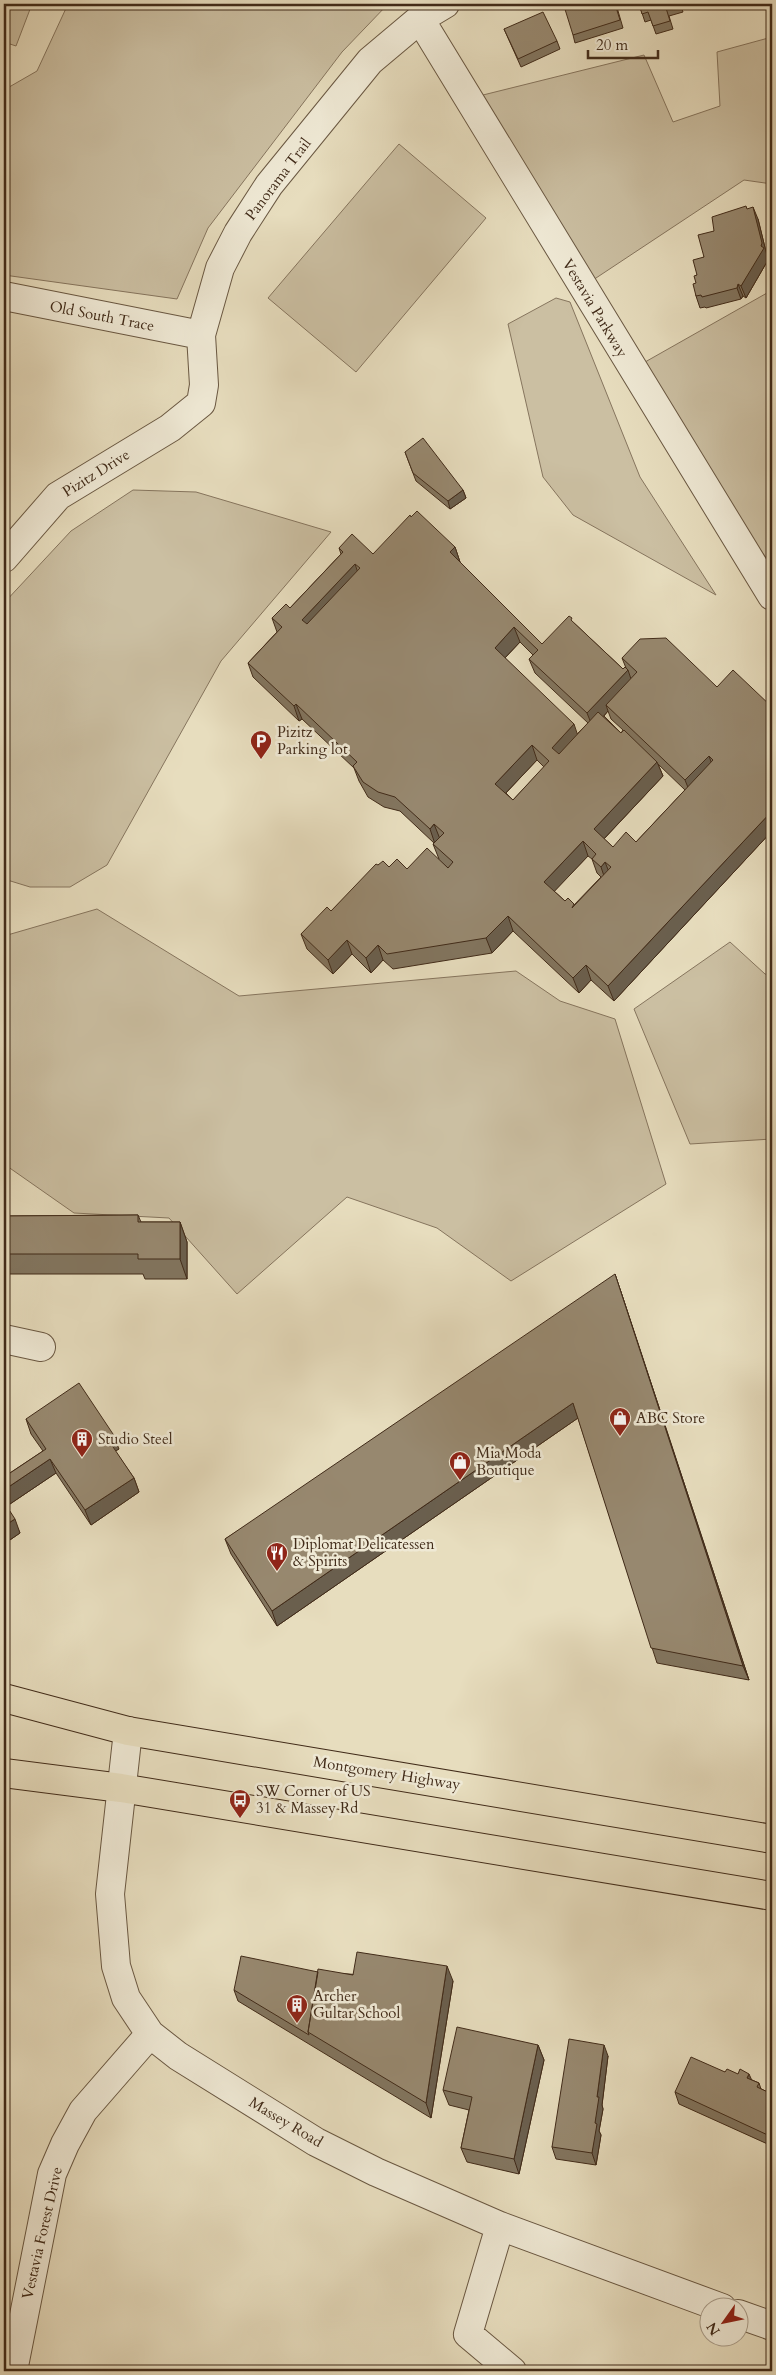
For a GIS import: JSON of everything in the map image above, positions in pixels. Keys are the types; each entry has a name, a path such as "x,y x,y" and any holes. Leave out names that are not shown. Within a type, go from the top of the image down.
{"main road":[{"name":"Montgomery Highway","path":"4,1698 128,1730 772,1839"},
{"path":"4,1773 121,1788 772,1896"}],"street":[{"name":"Panorama Trail","path":"201,403 204,385 201,335 220,268 238,233 269,186 370,61 420,19 445,4"},
{"name":"Vestavia Parkway","path":"420,19 772,596"},
{"name":"Old South Trace","path":"4,296 201,335"},
{"name":"Pizitz Drive","path":"4,558 58,496 170,428 201,403"},
{"path":"4,1339 41,1347"},
{"name":"Massey Road","path":"128,1730 110,1894 116,1966 126,1998 150,2034 178,2056 316,2142 376,2172 500,2226 698,2299"},
{"name":"Vestavia Forest Drive","path":"13,2371 39,2230 52,2174 65,2144 83,2112 150,2034"},
{"path":"500,2226 468,2334 512,2371"},
{"path":"748,2318 772,2326"}],"shaded area":[{"path":"4,4 32,4 16,46 4,42"},
{"path":"68,4 388,4 342,52 208,228 177,299 4,275 4,90 37,71"},
{"path":"772,37 772,184 744,180 593,280 483,95 644,55 673,122 720,106 717,52"},
{"path":"399,144 486,218 356,372 268,298"},
{"path":"772,286 772,566 726,502 638,366 767,293"},
{"path":"556,298 570,302 640,477 716,595 573,515 543,477 508,324"},
{"path":"133,490 196,492 331,532 221,661 107,865 70,887 30,887 4,879 4,603 71,531"},
{"path":"97,909 239,996 516,971 560,1001 615,1019 666,1184 511,1281 437,1228 347,1197 237,1294 169,1218 74,1213 4,1164 4,936"},
{"path":"730,942 765,974 772,976 772,1139 690,1144 634,1009"}],"building":[{"path":"570,4 615,4 620,20 573,35 564,6"},
{"path":"639,4 679,4 666,8 670,21 653,26 648,12 642,14"},
{"path":"543,12 557,41 518,59 504,29"},
{"path":"746,206 747,209 753,207 762,243 761,246 764,248 741,286 738,284 737,288 702,297 701,295 696,296 693,284 696,283 694,276 697,275 693,260 704,257 698,235 714,231 712,217"},
{"path":"423,438 463,490 448,501 413,473 405,452"},
{"path":"417,511 455,547 450,552 542,644 569,616 623,669 625,667 628,670 587,713 529,659 538,650 514,627 495,648 574,724 552,748 559,754 598,712 621,733 624,730 657,762 594,829 613,847 626,832 636,842 713,760 709,756 685,780 606,705 637,672 622,658 640,639 666,638 717,687 733,670 772,707 772,811 608,986 586,965 573,978 508,916 486,938 387,954 378,945 366,958 347,940 328,960 301,934 327,907 331,911 376,864 378,865 383,861 389,867 397,859 407,869 427,848 448,868 453,862 433,844 444,833 434,824 430,829 395,797 378,792 363,782 353,766 357,762 296,704 294,706 248,663 282,627 272,618 286,604 290,608 343,552 339,548 352,534 373,554 410,515 411,517","holes":["355,564 360,568 307,624 302,620","532,745 549,761 513,800 495,784","583,841 596,854 592,859 601,867 605,862 611,867 572,908 574,904 568,898 565,901 544,882"]},
{"path":"138,1215 138,1222 180,1222 180,1259 138,1259 138,1254 4,1254 4,1216"},
{"path":"615,1274 743,1666 651,1648 573,1403 272,1611 225,1539"},
{"name":"Studio Steel","path":"79,1383 113,1434 107,1438 134,1478 85,1510 50,1459 4,1490 4,1477 46,1449 26,1419"},
{"path":"4,1502 15,1519 4,1526"},
{"path":"357,1952 447,1966 426,2103 308,2032 318,1969 353,1975"},
{"name":"Archer Gultar School","path":"241,1956 318,1972 309,2035 234,1990"},
{"path":"457,2027 538,2045 514,2159 461,2148 472,2097 443,2090"},
{"path":"569,2039 604,2045 597,2097 599,2097 595,2123 597,2124 592,2153 552,2147"},
{"path":"691,2057 725,2072 727,2069 738,2074 740,2069 749,2074 747,2078 759,2083 757,2087 772,2094 772,2137 675,2092"}],"place":[{"name":"Pizitz Parking lot","path":"261,760"},
{"name":"ABC Store","path":"620,1437"},
{"name":"Studio Steel","path":"82,1458"},
{"name":"Mia Moda Boutique","path":"460,1481"},
{"name":"Diplomat Delicatessen & Spirits","path":"277,1572"},
{"name":"SW Corner of US 31 & Massey Rd","path":"240,1819"},
{"name":"Archer Gultar School","path":"297,2024"}]}
